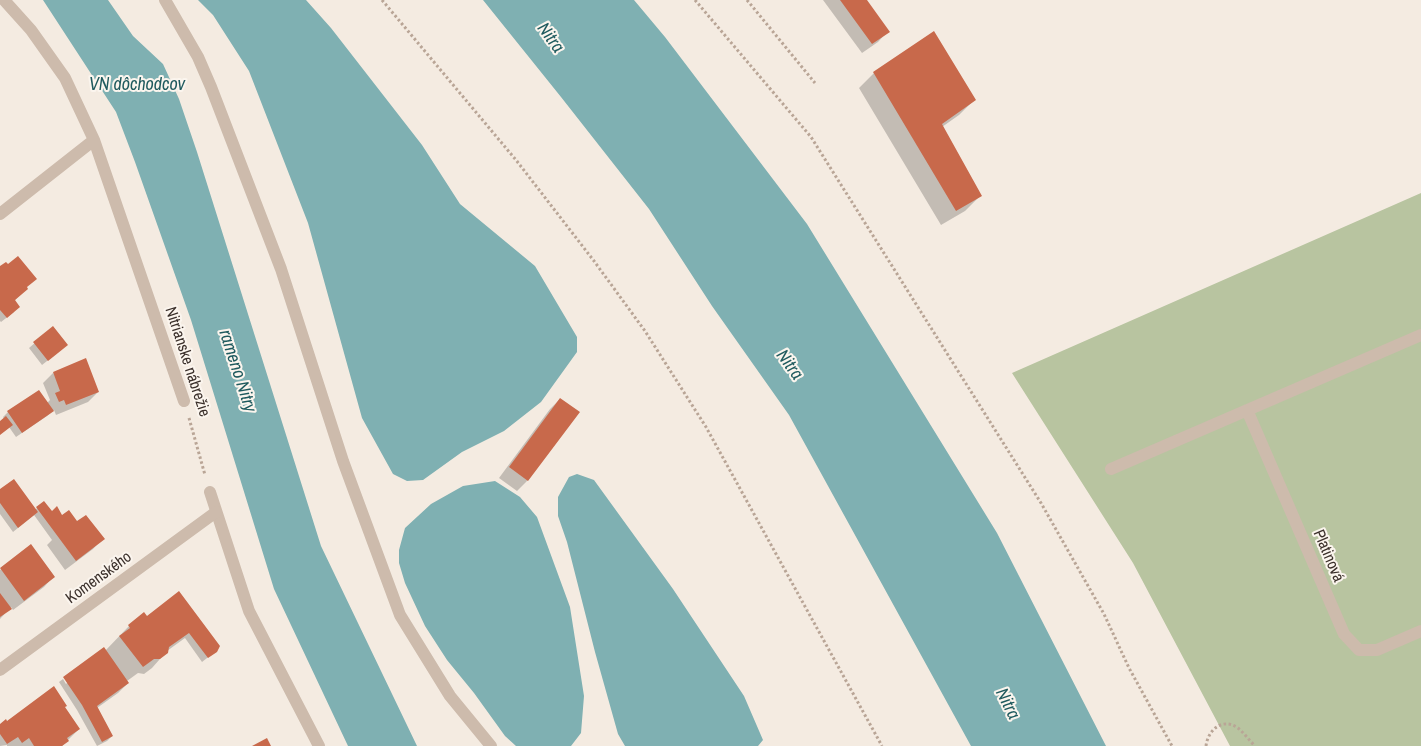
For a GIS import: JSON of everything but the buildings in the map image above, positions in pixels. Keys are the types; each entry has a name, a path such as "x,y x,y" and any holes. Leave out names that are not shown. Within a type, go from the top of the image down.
{"street":[{"name":"Nitrianske nábrežie","path":"4,0 31,30 65,78 94,140 184,401"},
{"path":"165,0 198,57 257,205 281,269 343,461 400,615 450,696 490,746"},
{"path":"0,214 94,140"},
{"path":"1111,469 1421,335"},
{"name":"Platinová","path":"1247,410 1344,634 1359,650 1377,650 1421,631"},
{"path":"210,492 249,611 319,746"},
{"name":"Komenského","path":"0,670 216,512"}],"path":[{"path":"382,0 516,160 645,331 706,427 882,746"},
{"path":"695,0 810,137 1042,503 1104,614 1130,668 1172,746"},
{"path":"747,0 815,83"},
{"name":"Nitrianske nábrežie","path":"184,401 210,492"},
{"path":"1206,746 1210,732 1224,724 1237,728 1255,746"}],"green space":[{"path":"1421,193 1421,746 1230,746 1133,563 1012,373"}],"water":[{"name":"VN dôchodcov","path":"43,0 108,0 133,36 163,64 179,99 197,152 321,546 417,746 348,746 274,589 191,320 116,112"},
{"path":"198,0 306,0 331,28 422,145 460,204 535,266 577,337 577,352 541,402 504,431 462,452 423,480 407,481 393,474 362,418 308,223 249,71 213,15"},
{"name":"Nitra","path":"483,0 634,0 665,37 807,224 997,533 1106,746 971,746 789,415 712,306 649,209"},
{"path":"577,474 594,480 673,589 744,696 763,740 758,746 625,746 618,734 567,542 558,516 558,497 569,477"},
{"path":"495,481 520,497 537,517 570,607 584,696 581,733 571,746 516,746 505,736 447,660 425,626 405,583 399,563 399,550 405,528 431,504 463,486"}],"water label":[{"name":"rameno Nitry","path":"237,371"}]}
